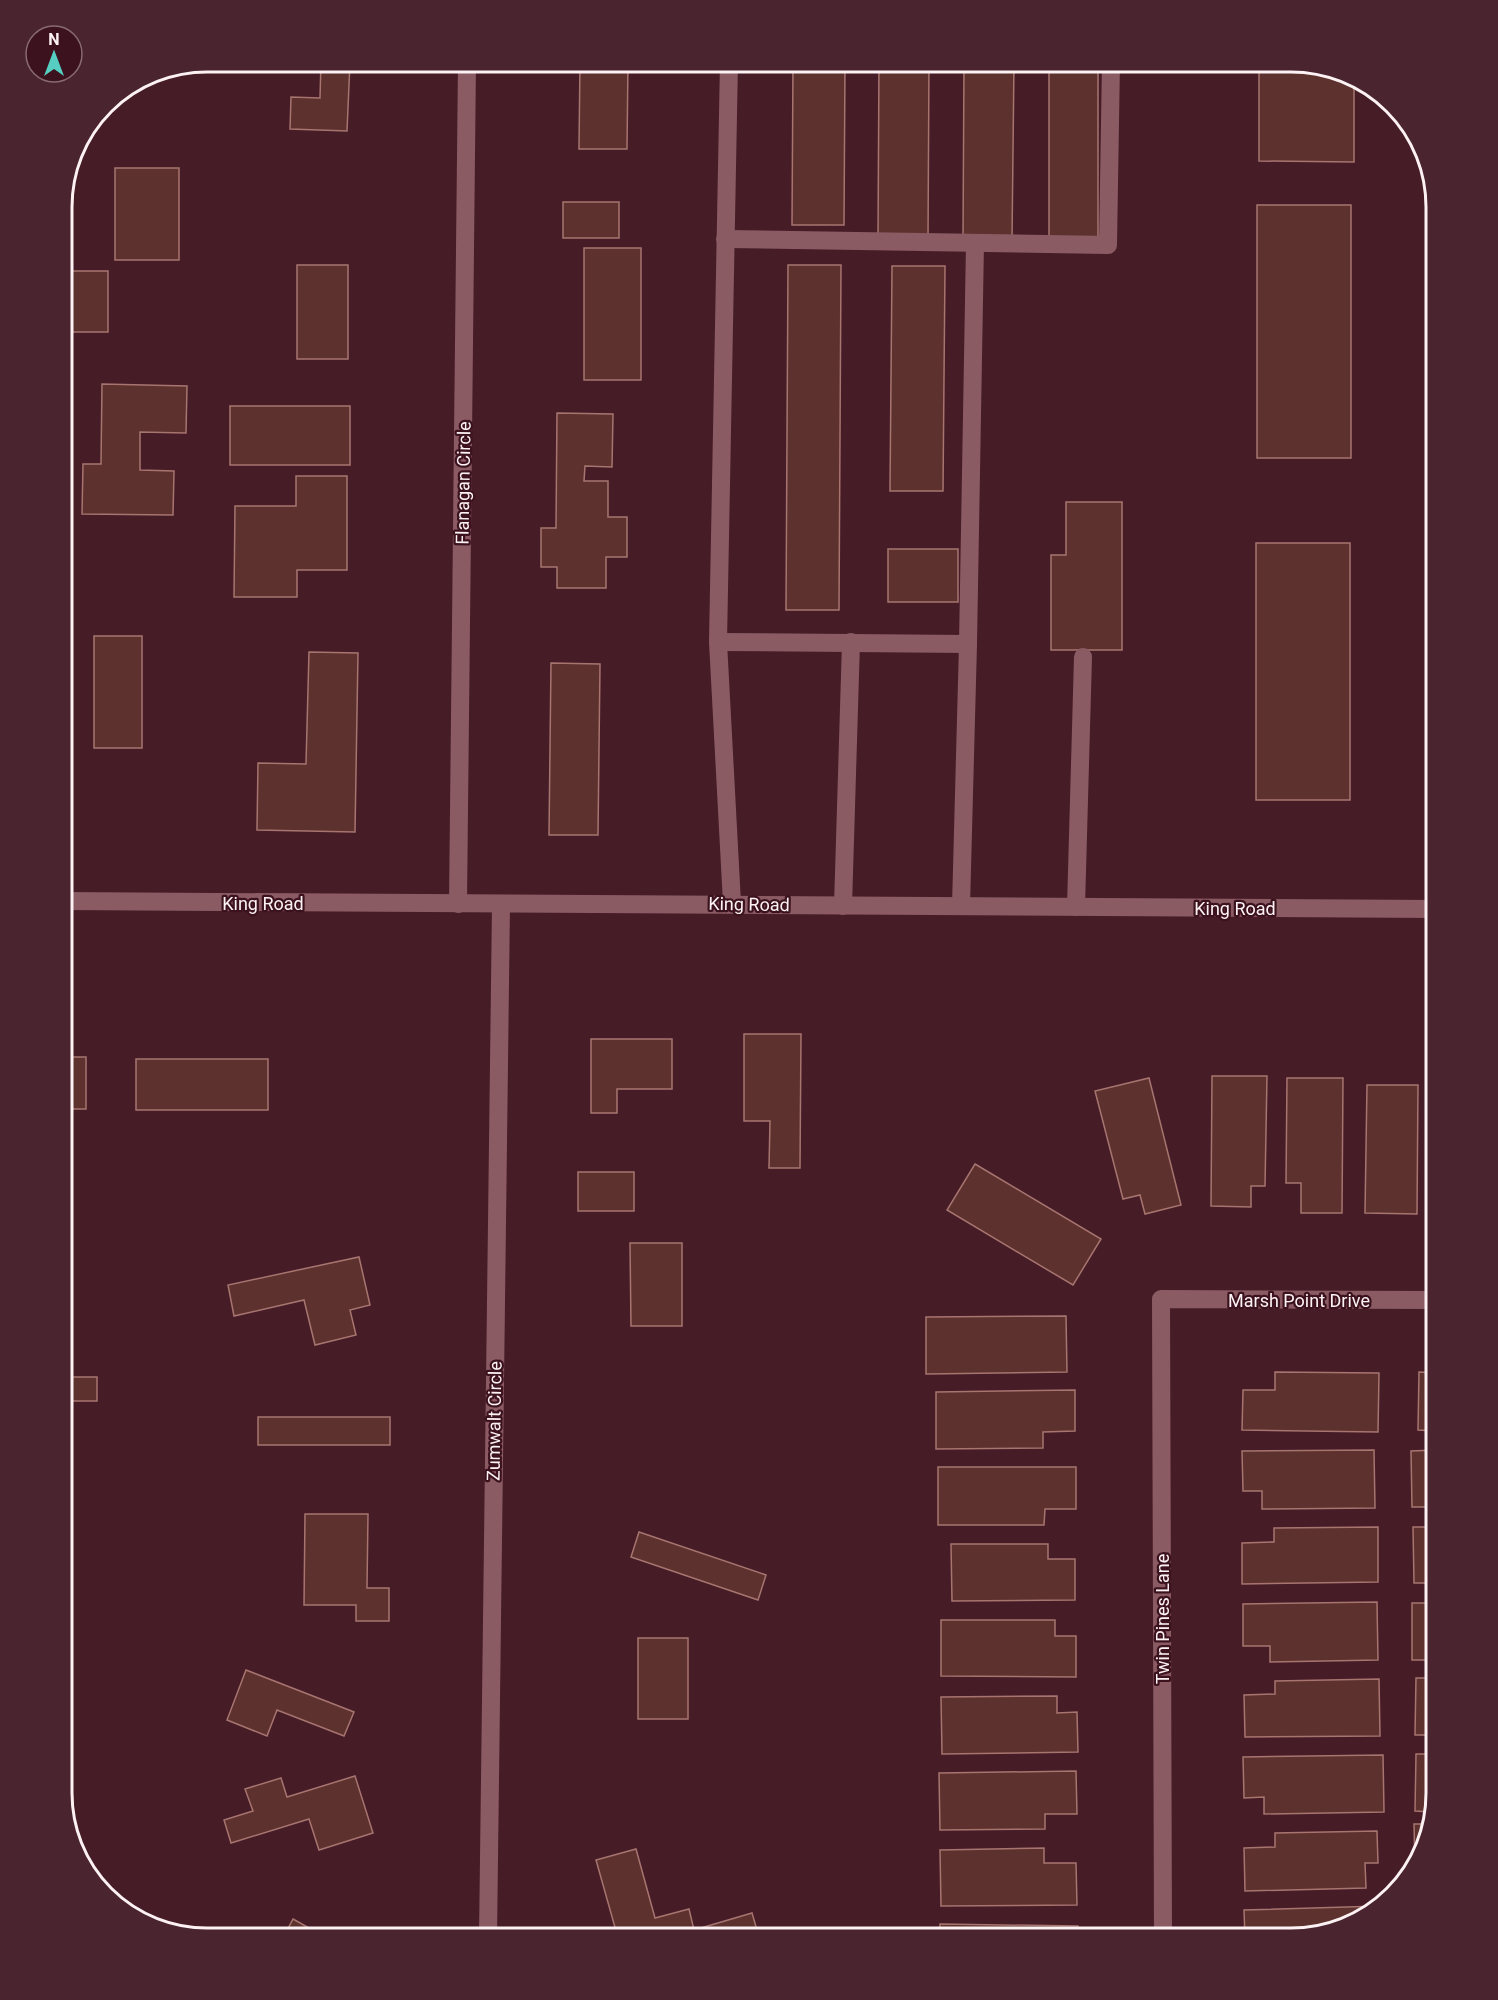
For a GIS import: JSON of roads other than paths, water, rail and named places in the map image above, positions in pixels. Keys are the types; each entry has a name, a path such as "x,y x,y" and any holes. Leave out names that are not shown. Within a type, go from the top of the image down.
{"street":[{"name":"Flanagan Circle","path":"458,904 467,72"},
{"path":"729,72 718,642 732,903"},
{"path":"726,238 1108,245 1111,72"},
{"path":"961,906 975,243"},
{"path":"718,642 968,644"},
{"path":"843,906 851,642"},
{"path":"1076,907 1083,657"},
{"name":"King Road","path":"72,901 732,903 843,906 1426,909"},
{"name":"Zumwalt Circle","path":"488,1928 501,904"},
{"name":"Marsh Point Drive","path":"1161,1299 1426,1300"},
{"name":"Twin Pines Lane","path":"1161,1299 1163,1928"}]}
